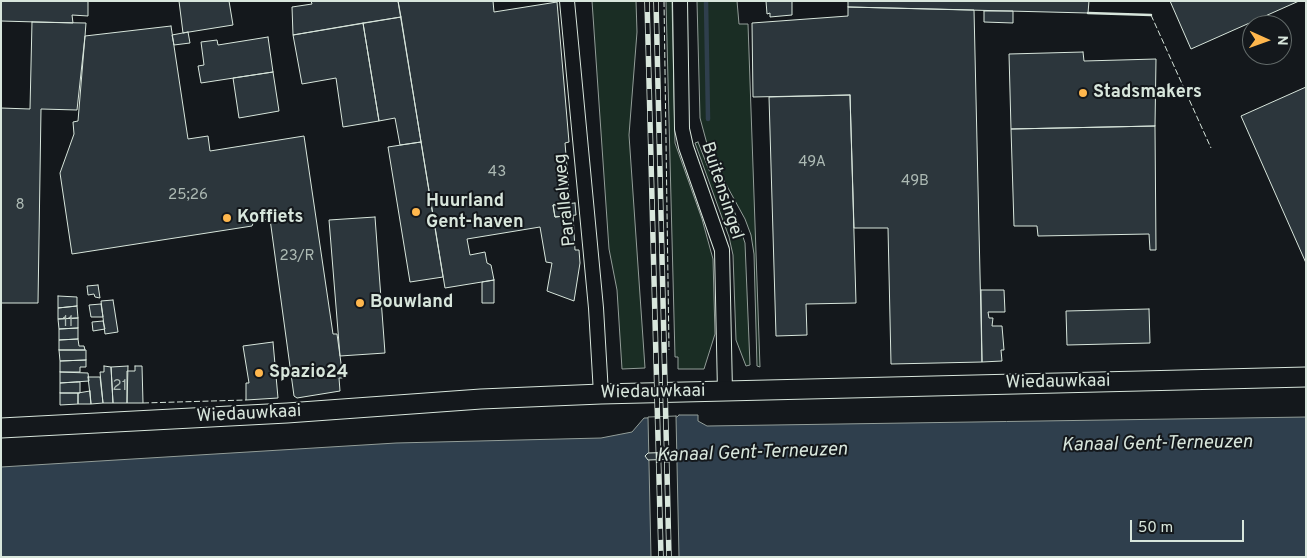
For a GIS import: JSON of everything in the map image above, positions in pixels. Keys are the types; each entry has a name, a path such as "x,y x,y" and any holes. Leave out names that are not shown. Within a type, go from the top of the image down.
{"main road":[{"name":"Wiedauwkaai","path":"1,428 287,413 481,399 601,394 1306,378"}],"street":[{"name":"Parallelweg","path":"567,1 596,308 601,394"},
{"name":"Buitensingel","path":"680,1 682,129 686,147 722,250 725,392"}],"green space":[{"path":"592,1 636,1 637,32 629,135 645,368 622,369 617,290 609,249"},
{"path":"666,1 672,1 675,143 702,219 713,259 715,334 704,369 678,369 678,357 675,357"},
{"path":"697,1 737,1 739,24 748,24 760,367 757,366 754,254 751,235 745,219 710,155 700,118"},
{"path":"698,142 709,170 735,213 745,243 750,365 746,366 736,340 733,255 729,237 695,143"}],"water":[{"name":"Kanaal Gent-Terneuzen","path":"679,415 698,415 698,421 707,426 1306,417 1306,557 1,557 1,467 396,443 601,438 632,432 644,418 677,417"}],"pier":[{"path":"676,416 679,557 651,557 648,417"}],"building":[{"path":"1,1 88,1 88,16 72,15 73,23 1,21"},
{"path":"179,1 229,1 233,25 183,33"},
{"path":"311,1 398,1 401,17 293,35 292,7 312,4"},
{"path":"398,1 493,1 494,12 557,2 569,142 565,143 570,203 553,205 555,217 573,215 575,250 579,250 580,263 574,301 547,291 552,263 546,262 540,227 467,239 470,255 485,252 487,263 491,265 494,280 445,288"},
{"path":"766,1 792,1 792,15 770,17 770,13 767,14"},
{"path":"848,1 1089,1 1088,13 848,7"},
{"path":"1170,1 1299,1 1268,15 1242,15 1242,26 1191,49"},
{"path":"848,7 974,10 982,362 891,364 888,228 854,228 850,95 753,97 752,23 848,16"},
{"path":"984,11 1013,11 1013,23 984,22"},
{"path":"401,17 421,142 400,145 395,118 379,121 363,23"},
{"path":"32,22 86,23 77,110 41,109 38,303 1,303 1,108 30,109"},
{"path":"363,23 379,121 343,127 336,78 302,84 293,35"},
{"path":"171,26 188,139 208,136 210,151 304,136 333,334 337,334 343,378 339,378 340,391 297,398 294,396 270,219 254,221 252,226 72,254 60,173 74,134 73,122 78,121 85,36"},
{"path":"188,32 190,43 174,45 172,35"},
{"path":"268,37 273,72 201,83 198,66 204,65 201,42 217,40 218,45"},
{"name":"Stadsmakers","path":"1083,52 1084,61 1156,59 1155,126 1011,129 1009,54"},
{"path":"273,72 279,111 239,118 233,78"},
{"path":"1306,87 1306,263 1241,116"},
{"path":"850,95 856,303 806,304 807,335 776,336 769,97"},
{"path":"1155,126 1156,250 1150,250 1149,234 1038,236 1037,226 1014,226 1011,129"},
{"name":"Huurland Gent-haven","path":"421,142 443,277 410,282 388,147"},
{"path":"575,203 576,215 555,217 553,205"},
{"path":"375,217 385,353 340,356 329,220"},
{"path":"494,280 494,303 482,303 482,282"},
{"path":"98,285 100,298 95,297 94,294 88,295 87,286"},
{"path":"981,290 1004,290 1005,312 988,312 989,318 993,318 992,326 1002,326 1004,350 1001,350 1002,361 982,362"},
{"path":"58,296 77,297 77,306 58,308"},
{"path":"113,300 118,332 105,334 101,301"},
{"path":"101,304 103,317 91,317 89,305"},
{"path":"77,306 78,318 58,319 58,308"},
{"path":"1149,309 1150,343 1067,345 1066,311"},
{"path":"78,318 78,328 59,329 58,319"},
{"path":"103,321 105,329 93,331 92,322"},
{"path":"78,328 78,339 59,340 59,329"},
{"path":"78,339 79,346 84,346 85,350 59,350 59,340"},
{"path":"273,342 278,398 246,400 246,383 249,383 243,346"},
{"path":"59,350 86,350 86,360 60,361"},
{"path":"86,360 86,367 80,367 80,372 60,372 60,361"},
{"path":"104,366 111,367 113,403 103,403 100,372 104,372"},
{"path":"128,366 127,403 113,403 111,367"},
{"path":"135,366 142,366 143,403 127,403 127,371 135,371"},
{"path":"60,372 88,373 89,381 60,383"},
{"path":"88,377 100,377 103,403 91,404"},
{"path":"80,382 80,393 60,393 60,383"},
{"path":"90,391 91,404 78,404 78,393"},
{"path":"60,393 78,393 78,404 60,405"},
{"path":"679,452 681,456 677,459 648,460 645,456 648,453"}],"waterway":[{"path":"706,1 708,119"}],"railway":[{"path":"647,1 661,557"},
{"path":"656,1 669,557"}],"fence":[{"path":"664,1 669,350"},
{"path":"1151,15 1211,148"},
{"path":"143,403 246,400"}],"wall":[{"path":"1088,13 1151,15"}],"place":[{"name":"Stadsmakers","path":"1083,93"},
{"name":"Huurland Gent-haven","path":"416,212"},
{"name":"Koffiets","path":"227,218"},
{"name":"Bouwland","path":"360,303"},
{"name":"Spazio24","path":"259,373"}]}
